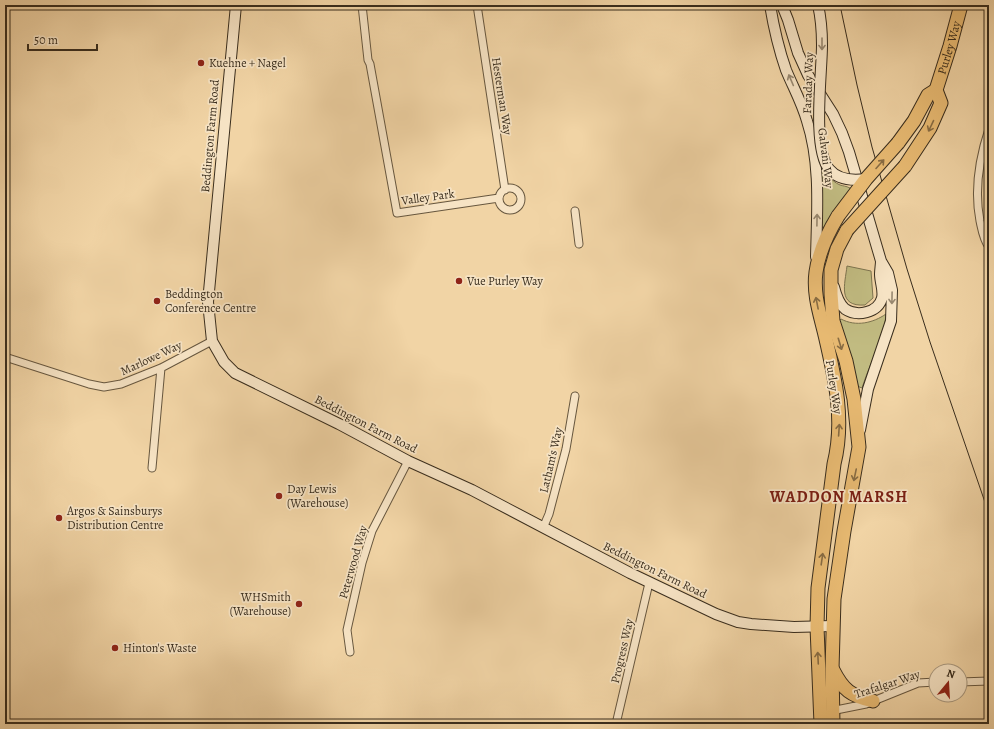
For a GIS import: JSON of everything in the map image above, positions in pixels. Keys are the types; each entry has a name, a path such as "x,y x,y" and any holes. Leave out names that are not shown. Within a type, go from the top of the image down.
{"highway":[{"name":"Purley Way","path":"821,724 827,710 832,669 832,626 835,587 860,447 854,399 846,361 833,321 830,278 837,249 847,230 905,166 923,141 940,103 936,90 961,5"},
{"name":"Purley Way","path":"833,724 827,710 817,627 819,579 834,464 837,452 840,419 833,369 816,295 816,273 823,244 838,216 866,179 898,143 914,121 928,95 936,90"},
{"path":"832,669 839,683 848,692 859,698 873,701"}],"street":[{"name":"Beddington Farm Road","path":"236,5 208,302 212,342 224,362 235,373 339,424 408,461 472,490 649,582 716,614 738,622 764,625 817,627 832,626"},
{"name":"Valley Park","path":"362,5 368,60 398,213 499,198"},
{"name":"Hesterman Way","path":"477,5 504,190"},
{"name":"Galvani Way","path":"770,5 775,37 786,70 807,120 814,151 817,195 816,273"},
{"path":"782,5 798,53 808,75 833,114 842,133 881,261 888,273 892,290 891,321 868,389 858,436"},
{"path":"788,20 789,5"},
{"name":"Faraday Way","path":"818,5 822,34 819,130 822,155 828,168 837,176 850,180 866,179"},
{"path":"989,129 980,163 977,197 983,236 989,246"},
{"path":"511,188 517,191 520,197 519,204 514,209 508,209 502,206 499,198 504,190 511,188"},
{"path":"574,211 579,244"},
{"path":"830,278 838,300 844,308 856,313 869,312 875,308 882,298 880,274 881,261"},
{"name":"Marlowe Way","path":"5,357 89,384 104,387 121,384 161,368 212,342"},
{"path":"152,468 161,368"},
{"name":"Latham's Way","path":"543,528 549,514 566,449 575,396"},
{"name":"Peterwood Way","path":"350,652 347,630 368,543 372,530 408,461"},
{"name":"Progress Way","path":"616,724 649,582"},
{"path":"968,682 989,681"},
{"name":"Trafalgar Way","path":"827,710 866,704 918,683 928,682"}],"shaded area":[{"path":"819,159 825,171 833,181 850,188 850,191 839,203 822,228"},
{"path":"847,266 871,271 873,298 865,305 856,305 846,298 844,287"},
{"path":"886,314 883,331 862,388 857,386 839,321 841,319 853,323 864,323 876,320"}],"tram line":[{"path":"840,5 872,147 907,269 930,342 989,514"}],"place":[{"name":"Kuehne + Nagel","path":"201,63"},
{"name":"Vue Purley Way","path":"459,281"},
{"name":"Beddington Conference Centre","path":"157,301"},
{"name":"Day Lewis (Warehouse)","path":"279,496"},
{"name":"Argos & Sainsburys Distribution Centre","path":"59,518"},
{"name":"WHSmith (Warehouse)","path":"299,604"},
{"name":"Hinton's Waste","path":"115,648"}],"district":[{"name":"WADDON MARSH","path":"839,496"}]}
